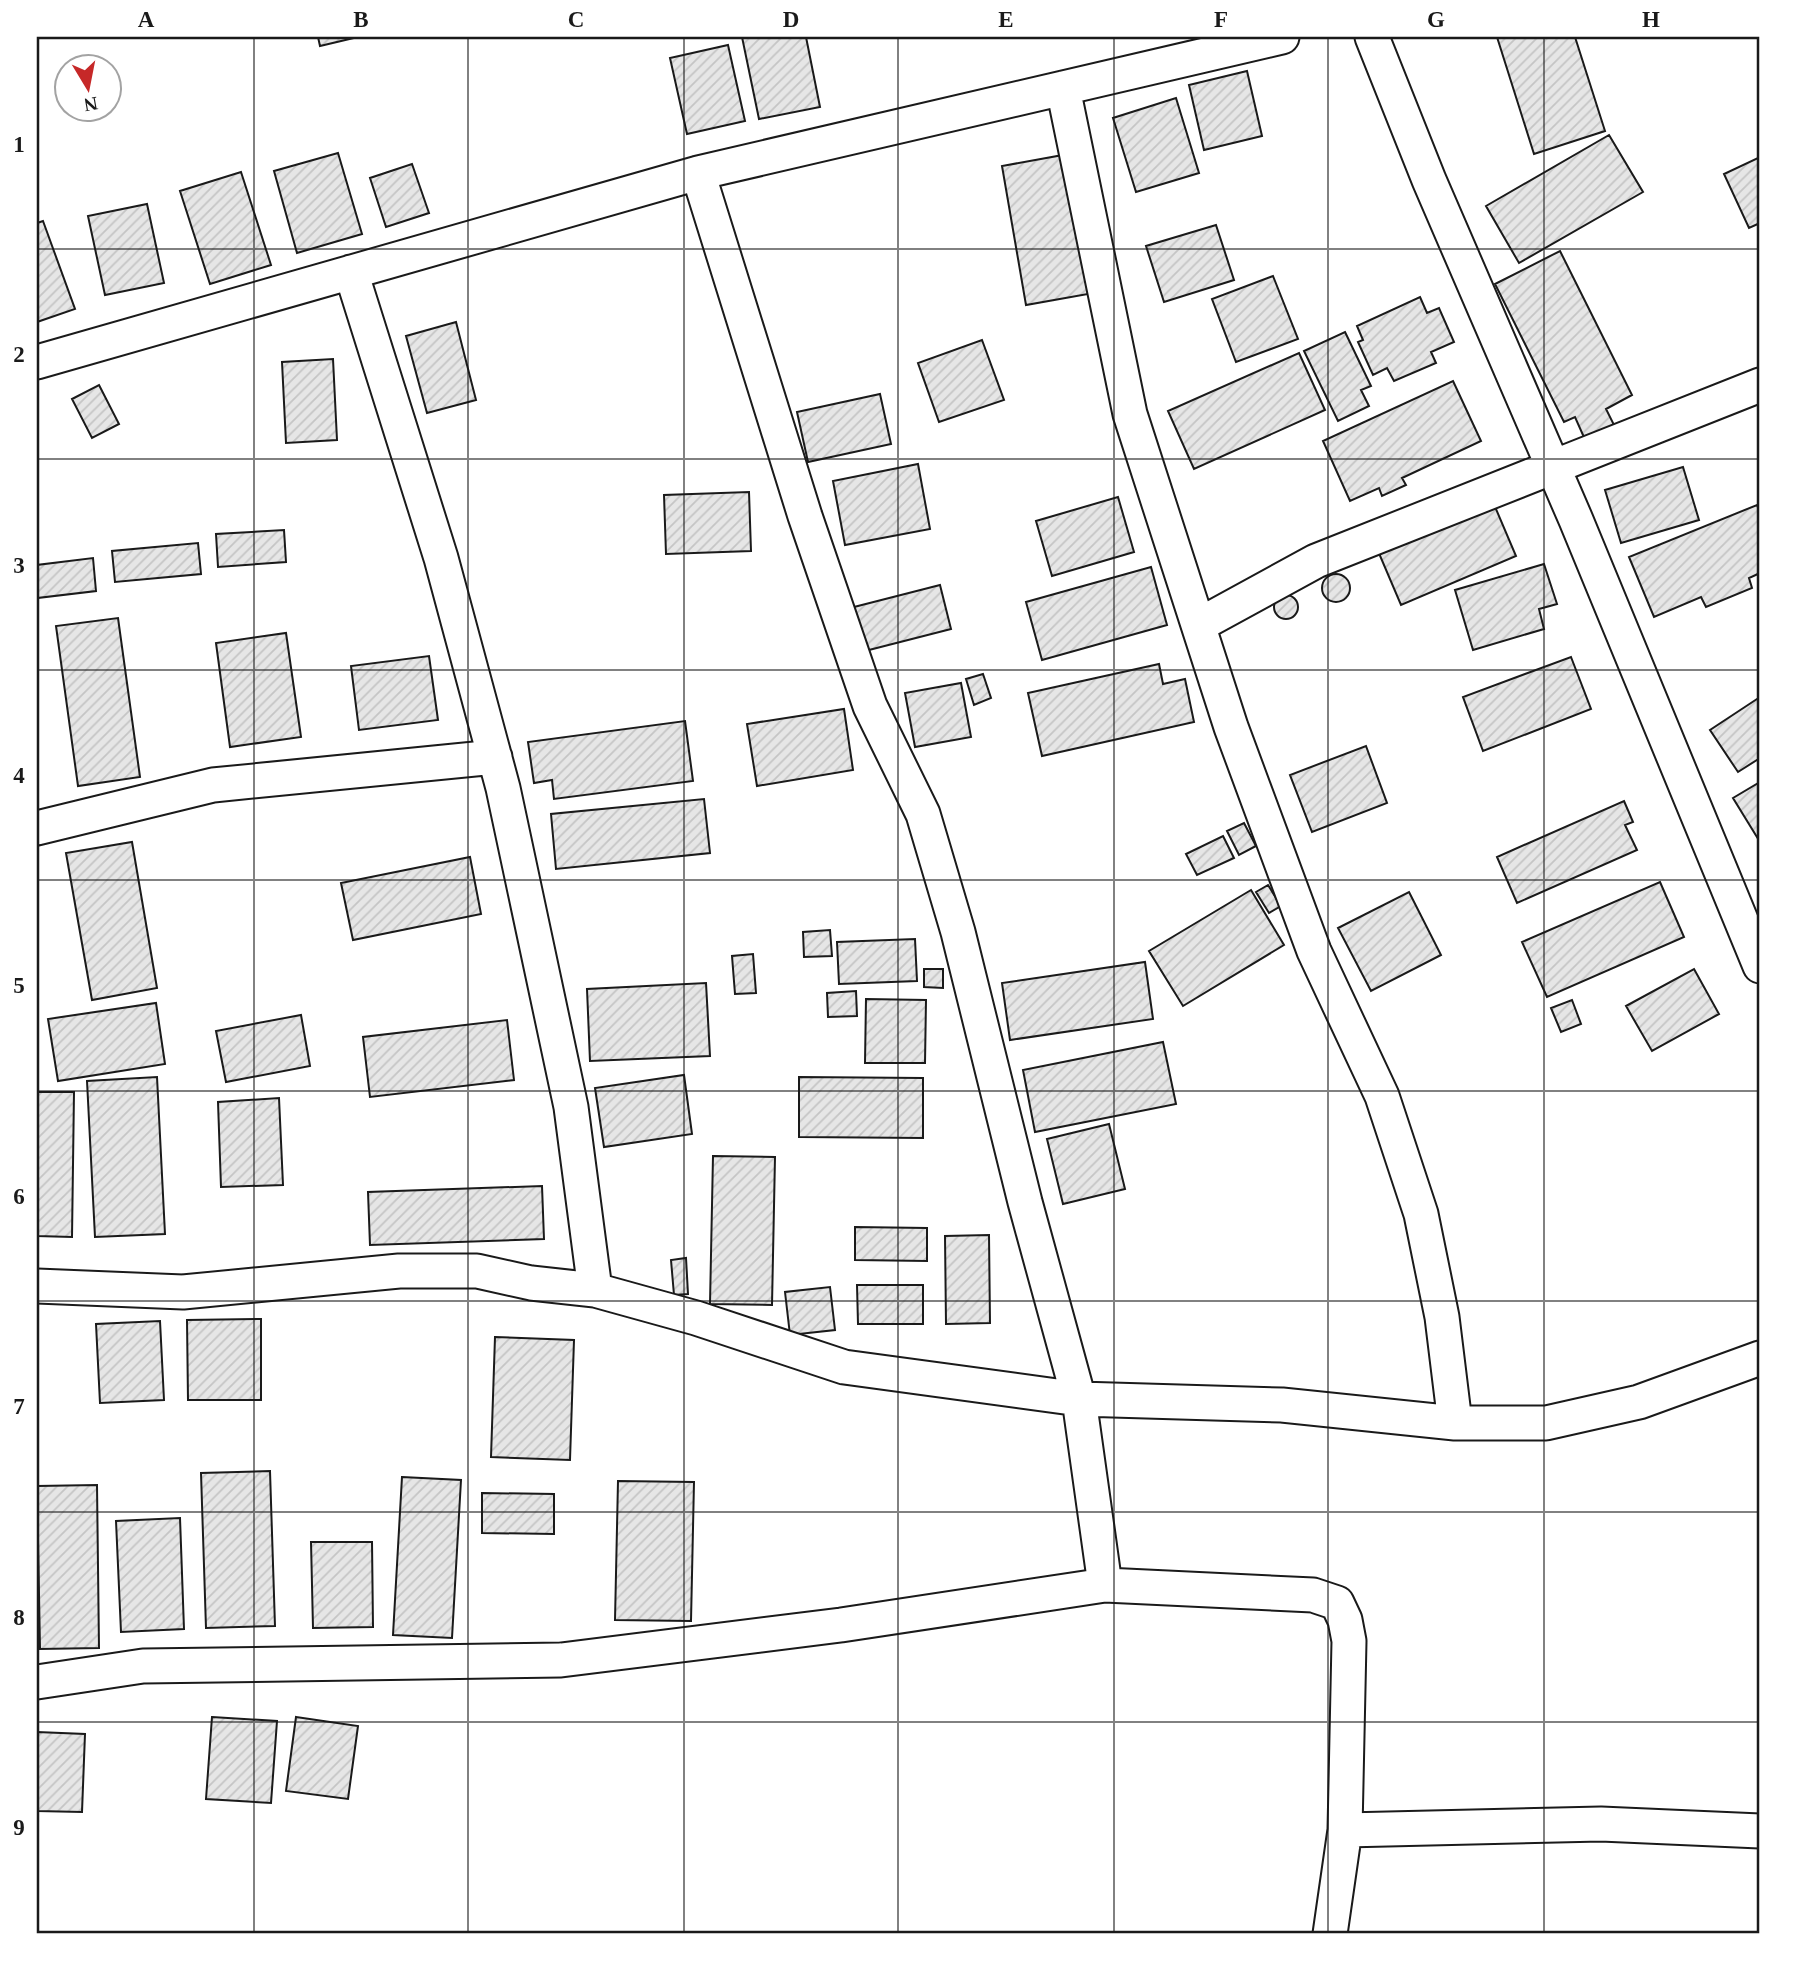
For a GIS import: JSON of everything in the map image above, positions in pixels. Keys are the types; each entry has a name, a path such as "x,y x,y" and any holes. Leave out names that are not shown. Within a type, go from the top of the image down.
{"street":[{"path":"37,362 698,173 1282,37"},
{"path":"1371,37 1760,966"},
{"path":"1063,88 1130,414 1231,727 1310,939 1382,1096 1416,1201 1442,1317 1455,1423"},
{"path":"698,173 804,516 870,706 923,814 958,932 1022,1188 1079,1399 1105,1585"},
{"path":"351,272 441,558 495,757 571,1107 595,1290"},
{"path":"1199,625 1316,561 1760,385"},
{"path":"37,828 213,785 495,757"},
{"path":"37,1286 183,1292 399,1272 477,1271 531,1283 595,1290 696,1318 844,1367 1079,1399 1282,1405 1455,1423 1546,1423 1639,1402 1760,1358"},
{"path":"37,1682 143,1666 561,1660 841,1625 1105,1585 1313,1595 1337,1603 1345,1620 1349,1641 1345,1830 1330,1934"},
{"path":"1345,1830 1601,1824 1760,1831"}],"building":[{"path":"318,37 358,37 320,46"},
{"path":"742,37 806,37 820,107 759,119"},
{"path":"1497,37 1575,37 1605,131 1534,154"},
{"path":"728,45 745,121 687,134 670,58"},
{"path":"1247,71 1262,136 1204,150 1189,85"},
{"path":"1176,98 1199,173 1136,192 1113,118"},
{"path":"1609,135 1643,192 1519,263 1486,206"},
{"path":"338,153 362,234 297,253 274,171"},
{"path":"1063,155 1088,294 1026,305 1002,166"},
{"path":"1760,157 1760,223 1749,228 1724,174"},
{"path":"412,164 429,213 386,227 370,178"},
{"path":"241,172 271,265 210,284 180,191"},
{"path":"147,204 164,283 105,295 88,216"},
{"path":"43,221 75,309 37,322 37,223"},
{"path":"1216,225 1234,280 1164,302 1146,246"},
{"path":"1560,251 1632,395 1606,409 1616,429 1587,444 1575,417 1564,422 1495,284"},
{"path":"1273,276 1298,339 1236,362 1212,299"},
{"path":"1420,297 1427,313 1439,308 1454,342 1431,352 1436,363 1394,381 1387,368 1373,375 1358,342 1363,340 1357,326"},
{"path":"456,322 476,400 427,413 406,336"},
{"path":"1345,332 1371,386 1361,390 1369,406 1338,421 1304,351"},
{"path":"982,340 1004,400 939,422 918,363"},
{"path":"1299,353 1325,410 1194,469 1168,411"},
{"path":"333,359 337,440 286,443 282,362"},
{"path":"1453,381 1481,441 1402,478 1406,485 1382,496 1379,488 1350,501 1323,441"},
{"path":"99,385 119,424 92,438 72,399"},
{"path":"880,394 891,444 808,462 797,412"},
{"path":"918,464 930,529 845,545 833,481"},
{"path":"1683,467 1699,520 1621,543 1605,490"},
{"path":"749,492 751,551 666,554 664,495"},
{"path":"1118,497 1134,552 1052,576 1036,521"},
{"path":"1493,502 1516,556 1401,605 1378,551"},
{"path":"1757,505 1760,513 1760,573 1749,578 1752,588 1706,607 1701,597 1654,617 1629,557"},
{"path":"284,530 286,562 218,567 216,534"},
{"path":"198,543 201,574 115,582 112,551"},
{"path":"93,558 96,591 37,598 37,565"},
{"path":"1544,564 1557,604 1539,609 1544,629 1473,650 1455,590"},
{"path":"1151,567 1167,625 1042,660 1026,602"},
{"path":"1336,574 1346,578 1350,588 1346,598 1336,602 1326,598 1322,588 1326,578"},
{"path":"940,585 951,629 865,651 854,607"},
{"path":"1286,595 1295,598 1298,607 1295,616 1286,619 1277,616 1274,607 1277,598"},
{"path":"118,618 140,777 78,786 56,626"},
{"path":"286,633 301,737 230,747 216,643"},
{"path":"429,656 438,720 359,730 351,666"},
{"path":"1571,657 1591,709 1483,751 1463,697"},
{"path":"1159,664 1163,684 1185,679 1194,722 1042,756 1028,693"},
{"path":"983,674 991,698 974,705 966,679"},
{"path":"961,683 971,737 915,747 905,693"},
{"path":"1760,697 1760,758 1738,772 1710,730"},
{"path":"844,709 853,770 757,786 747,724"},
{"path":"685,721 693,781 554,799 552,780 534,783 528,742"},
{"path":"1366,746 1387,803 1312,832 1290,775"},
{"path":"1760,782 1760,842 1733,798"},
{"path":"704,799 710,853 556,869 551,814"},
{"path":"1624,801 1633,822 1625,825 1637,850 1517,903 1497,857"},
{"path":"1244,823 1256,846 1239,855 1227,831"},
{"path":"1223,836 1234,858 1197,875 1186,854"},
{"path":"132,842 157,988 92,1000 66,853"},
{"path":"470,857 481,914 353,940 341,883"},
{"path":"1660,882 1684,937 1547,997 1522,942"},
{"path":"1268,885 1281,906 1269,913 1256,892"},
{"path":"1251,890 1284,945 1183,1006 1149,951"},
{"path":"1409,892 1441,955 1371,991 1338,928"},
{"path":"830,930 832,956 804,957 803,932"},
{"path":"915,939 917,981 839,984 837,942"},
{"path":"753,954 756,993 735,994 732,956"},
{"path":"1145,962 1153,1019 1010,1040 1002,983"},
{"path":"924,969 943,969 943,988 924,987"},
{"path":"1694,969 1719,1014 1652,1051 1626,1006"},
{"path":"706,983 710,1056 590,1061 587,989"},
{"path":"856,991 857,1016 828,1017 827,993"},
{"path":"866,999 926,1000 925,1063 865,1063"},
{"path":"1572,1000 1581,1024 1561,1032 1551,1008"},
{"path":"156,1003 165,1064 58,1081 48,1019"},
{"path":"301,1015 310,1066 226,1082 216,1031"},
{"path":"507,1020 514,1080 370,1097 363,1037"},
{"path":"1163,1042 1176,1104 1035,1132 1023,1070"},
{"path":"684,1075 692,1134 604,1147 595,1088"},
{"path":"157,1077 165,1234 95,1237 87,1081"},
{"path":"799,1077 923,1078 923,1138 799,1137"},
{"path":"37,1092 74,1092 72,1237 37,1236"},
{"path":"279,1098 283,1185 221,1187 218,1102"},
{"path":"1109,1124 1125,1189 1063,1204 1047,1139"},
{"path":"713,1156 775,1157 772,1305 710,1304"},
{"path":"542,1186 544,1239 370,1245 368,1192"},
{"path":"855,1227 927,1228 927,1261 855,1260"},
{"path":"989,1235 990,1323 946,1324 945,1236"},
{"path":"686,1258 688,1294 674,1295 671,1260"},
{"path":"857,1285 923,1285 923,1324 858,1324"},
{"path":"830,1287 835,1330 790,1335 785,1292"},
{"path":"261,1319 261,1400 188,1400 187,1320"},
{"path":"160,1321 164,1400 100,1403 96,1324"},
{"path":"495,1337 574,1340 570,1460 491,1457"},
{"path":"270,1471 275,1626 206,1628 201,1473"},
{"path":"402,1477 461,1480 452,1638 393,1635"},
{"path":"618,1481 694,1482 691,1621 615,1620"},
{"path":"97,1485 99,1648 40,1649 37,1486"},
{"path":"482,1493 554,1494 554,1534 482,1533"},
{"path":"180,1518 184,1629 121,1632 116,1521"},
{"path":"311,1542 372,1542 373,1627 313,1628"},
{"path":"212,1717 277,1721 271,1803 206,1799"},
{"path":"296,1717 358,1726 348,1799 286,1791"},
{"path":"37,1732 85,1734 82,1812 37,1811"}]}
